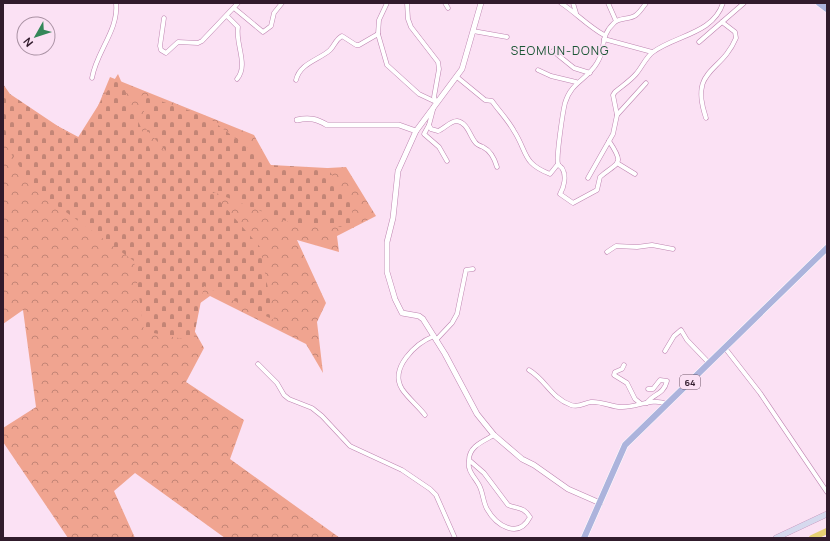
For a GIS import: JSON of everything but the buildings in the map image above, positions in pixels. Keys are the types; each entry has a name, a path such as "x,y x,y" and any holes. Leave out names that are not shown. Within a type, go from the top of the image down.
{"main road":[{"path":"819,3 827,9"},
{"name":"64","path":"584,538 625,445 827,248"},
{"path":"776,538 827,514"}],"street":[{"path":"92,78 94,65 113,26 117,11 116,3"},
{"path":"164,18 160,46 161,50 166,53 178,42 198,43 202,41 238,3"},
{"path":"234,8 263,32 271,26 274,13 282,3"},
{"path":"387,3 379,20 378,34 387,65 419,94 435,103"},
{"path":"406,3 411,28 438,62 439,68 434,97 434,112 429,126 424,134 439,147 447,161"},
{"path":"445,3 448,8"},
{"path":"561,3 576,13 583,21 604,37 652,52"},
{"path":"573,3 576,13"},
{"path":"608,3 616,20"},
{"path":"457,77 484,100 492,101 514,130 529,161 537,168 550,174 558,164 565,103 576,82 590,73 602,53 604,37 616,20 636,16 646,3"},
{"path":"617,115 613,95 635,75 652,52 682,36 699,31 719,12 723,3"},
{"path":"699,42 744,3"},
{"path":"480,4 465,62 457,77 435,103 416,131 398,171 393,218 387,242 387,272 395,299 402,313 408,316 419,316 435,338 477,414 494,435 522,459 534,464 564,487 600,503"},
{"path":"226,16 238,27 239,48 242,59 241,70 237,79"},
{"path":"706,118 702,105 704,78 723,58 736,38 735,32 722,22"},
{"path":"473,31 507,37"},
{"path":"296,80 300,71 311,61 329,51 338,38 342,36 359,45 378,34"},
{"path":"553,51 574,68 590,73"},
{"path":"538,70 551,76 576,82"},
{"path":"588,178 609,141 617,115 646,83"},
{"path":"297,120 306,118 319,120 328,124 399,125 416,131"},
{"path":"429,126 434,131 438,132 450,123 455,121 460,122 467,128 476,144 486,149 493,156 497,167"},
{"path":"558,164 565,174 563,188 560,194 573,203 597,190 600,177 615,167 617,163 616,151 609,141"},
{"path":"617,163 635,174"},
{"path":"607,252 616,246 638,247 652,245 673,249"},
{"path":"425,415 402,388 400,368 402,363 418,346 435,338 452,323 457,314 466,270 474,269"},
{"path":"665,351 681,330 687,340 710,363"},
{"path":"725,348 760,393 827,492"},
{"path":"258,364 277,383 288,399 312,408 322,416 350,446 402,470 436,495 455,538"},
{"path":"624,365 622,369 615,372 614,375 627,383 635,399 640,403"},
{"path":"529,370 541,379 555,397 572,406 583,405 591,402 622,407 640,403 658,402 667,404"},
{"path":"647,403 660,393 667,381 660,380 653,389 648,389"},
{"path":"469,460 484,473 496,492 508,505 520,507 525,510 530,517 528,521 515,530 507,529 490,514 486,508 480,486 471,474 469,460 469,455 474,447 494,435"}],"green space":[{"path":"118,74 150,149 166,151 146,129 142,95 206,116 271,165 327,168 351,201 354,228 291,223 211,191 260,247 274,320 204,286 193,341 144,331 134,261 34,189 3,141 3,84 10,94 77,139"},
{"path":"110,77 254,135 274,171 346,167 376,216 337,236 339,252 297,240 326,303 317,322 323,373 306,344 210,296 185,314 204,348 186,382 244,420 230,459 340,538 225,538 135,473 114,491 135,538 68,538 3,442 3,428 36,407 23,310 3,324 3,97 84,140"}],"waterway":[{"path":"812,538 827,531"}],"district":[{"name":"SEOMUN-DONG","path":"560,50"}]}
